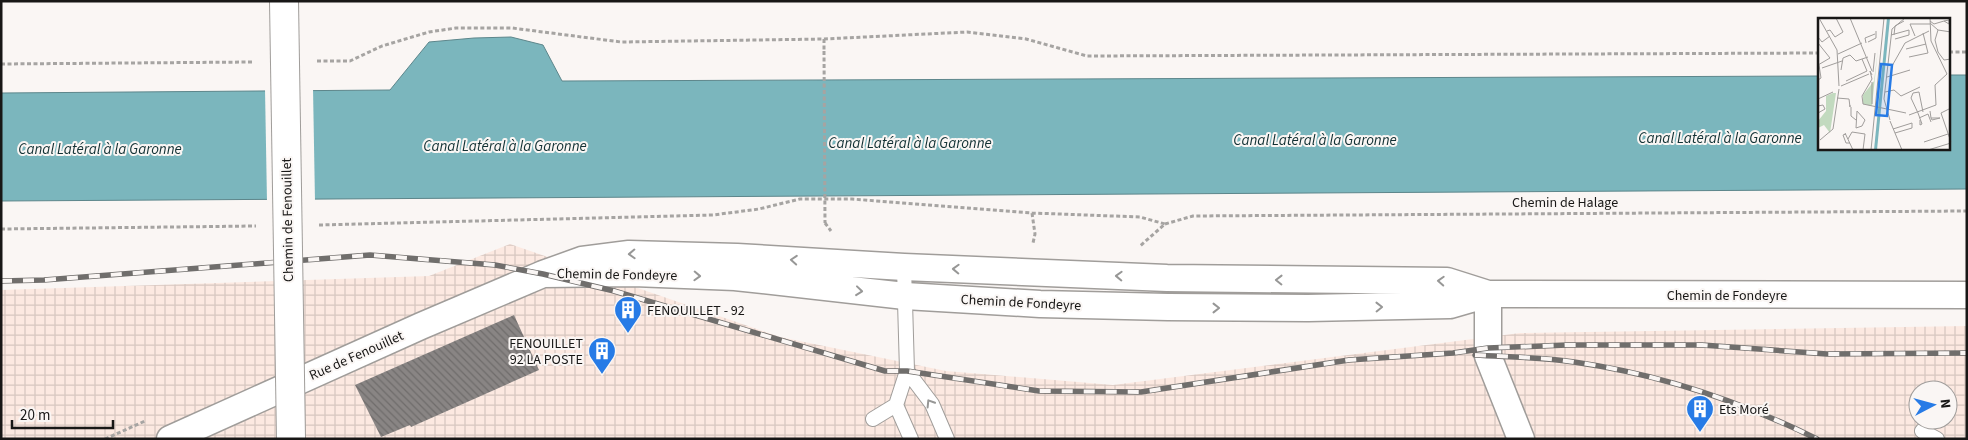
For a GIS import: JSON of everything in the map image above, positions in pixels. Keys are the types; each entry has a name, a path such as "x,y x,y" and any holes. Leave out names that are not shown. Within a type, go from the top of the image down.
{"street":[{"name":"Chemin de Fenouillet","path":"284,1 291,439"},
{"name":"Chemin de Fondeyre","path":"543,274 582,260 629,254 737,256 904,267 1167,278 1447,281 1488,294"},
{"name":"Chemin de Fondeyre","path":"543,274 634,273 734,277 905,296 1040,304 1168,307 1308,308 1450,305 1488,294 1967,296"},
{"name":"Rue de Fenouillet","path":"170,439 421,326 543,274"},
{"path":"1488,294 1488,356 1521,439"}],"lane":[{"path":"873,419 896,405 907,371 904,267"},
{"path":"907,371 932,404 947,439"},
{"path":"896,405 911,439"},
{"path":"1922,431 1937,439"}],"path":[{"path":"313,61 350,61 382,46 429,32 456,28 512,28 621,42 824,39 967,32 1026,39 1087,56 1818,53"},
{"path":"824,39 825,223"},
{"path":"1950,52 1967,52"},
{"path":"1,64 257,62"},
{"name":"Chemin de Halage","path":"1164,224 1193,216 1967,211"},
{"path":"1032,213 1035,234 1032,248"}],"shaded area":[{"path":"510,244 780,337 946,371 1113,385 1520,333 1967,326 1967,439 1,439 1,290 429,276"}],"water":[{"name":"Canal Latéral à la Garonne","path":"511,37 543,45 562,81 1818,76 1818,150 1950,150 1950,75 1967,75 1967,189 1,201 1,93 390,90 429,42"}],"pier":[{"path":"313,88 315,202 267,202 265,89"}],"building":[{"path":"514,315 539,370 411,427 410,425 381,437 355,385"}],"railway":[{"path":"1,281 44,280 370,255 495,265 614,291 885,371 907,371 1039,391 1141,392 1349,360 1453,353 1488,348 1567,345 1702,345 1827,354 1967,353"},
{"path":"1475,355 1562,360 1637,374 1729,401 1817,439"}],"place":[{"name":"FENOUILLET - 92","path":"628,334"},
{"name":"FENOUILLET 92 LA POSTE","path":"602,375"},
{"name":"Ets Moré","path":"1700,433"}]}
